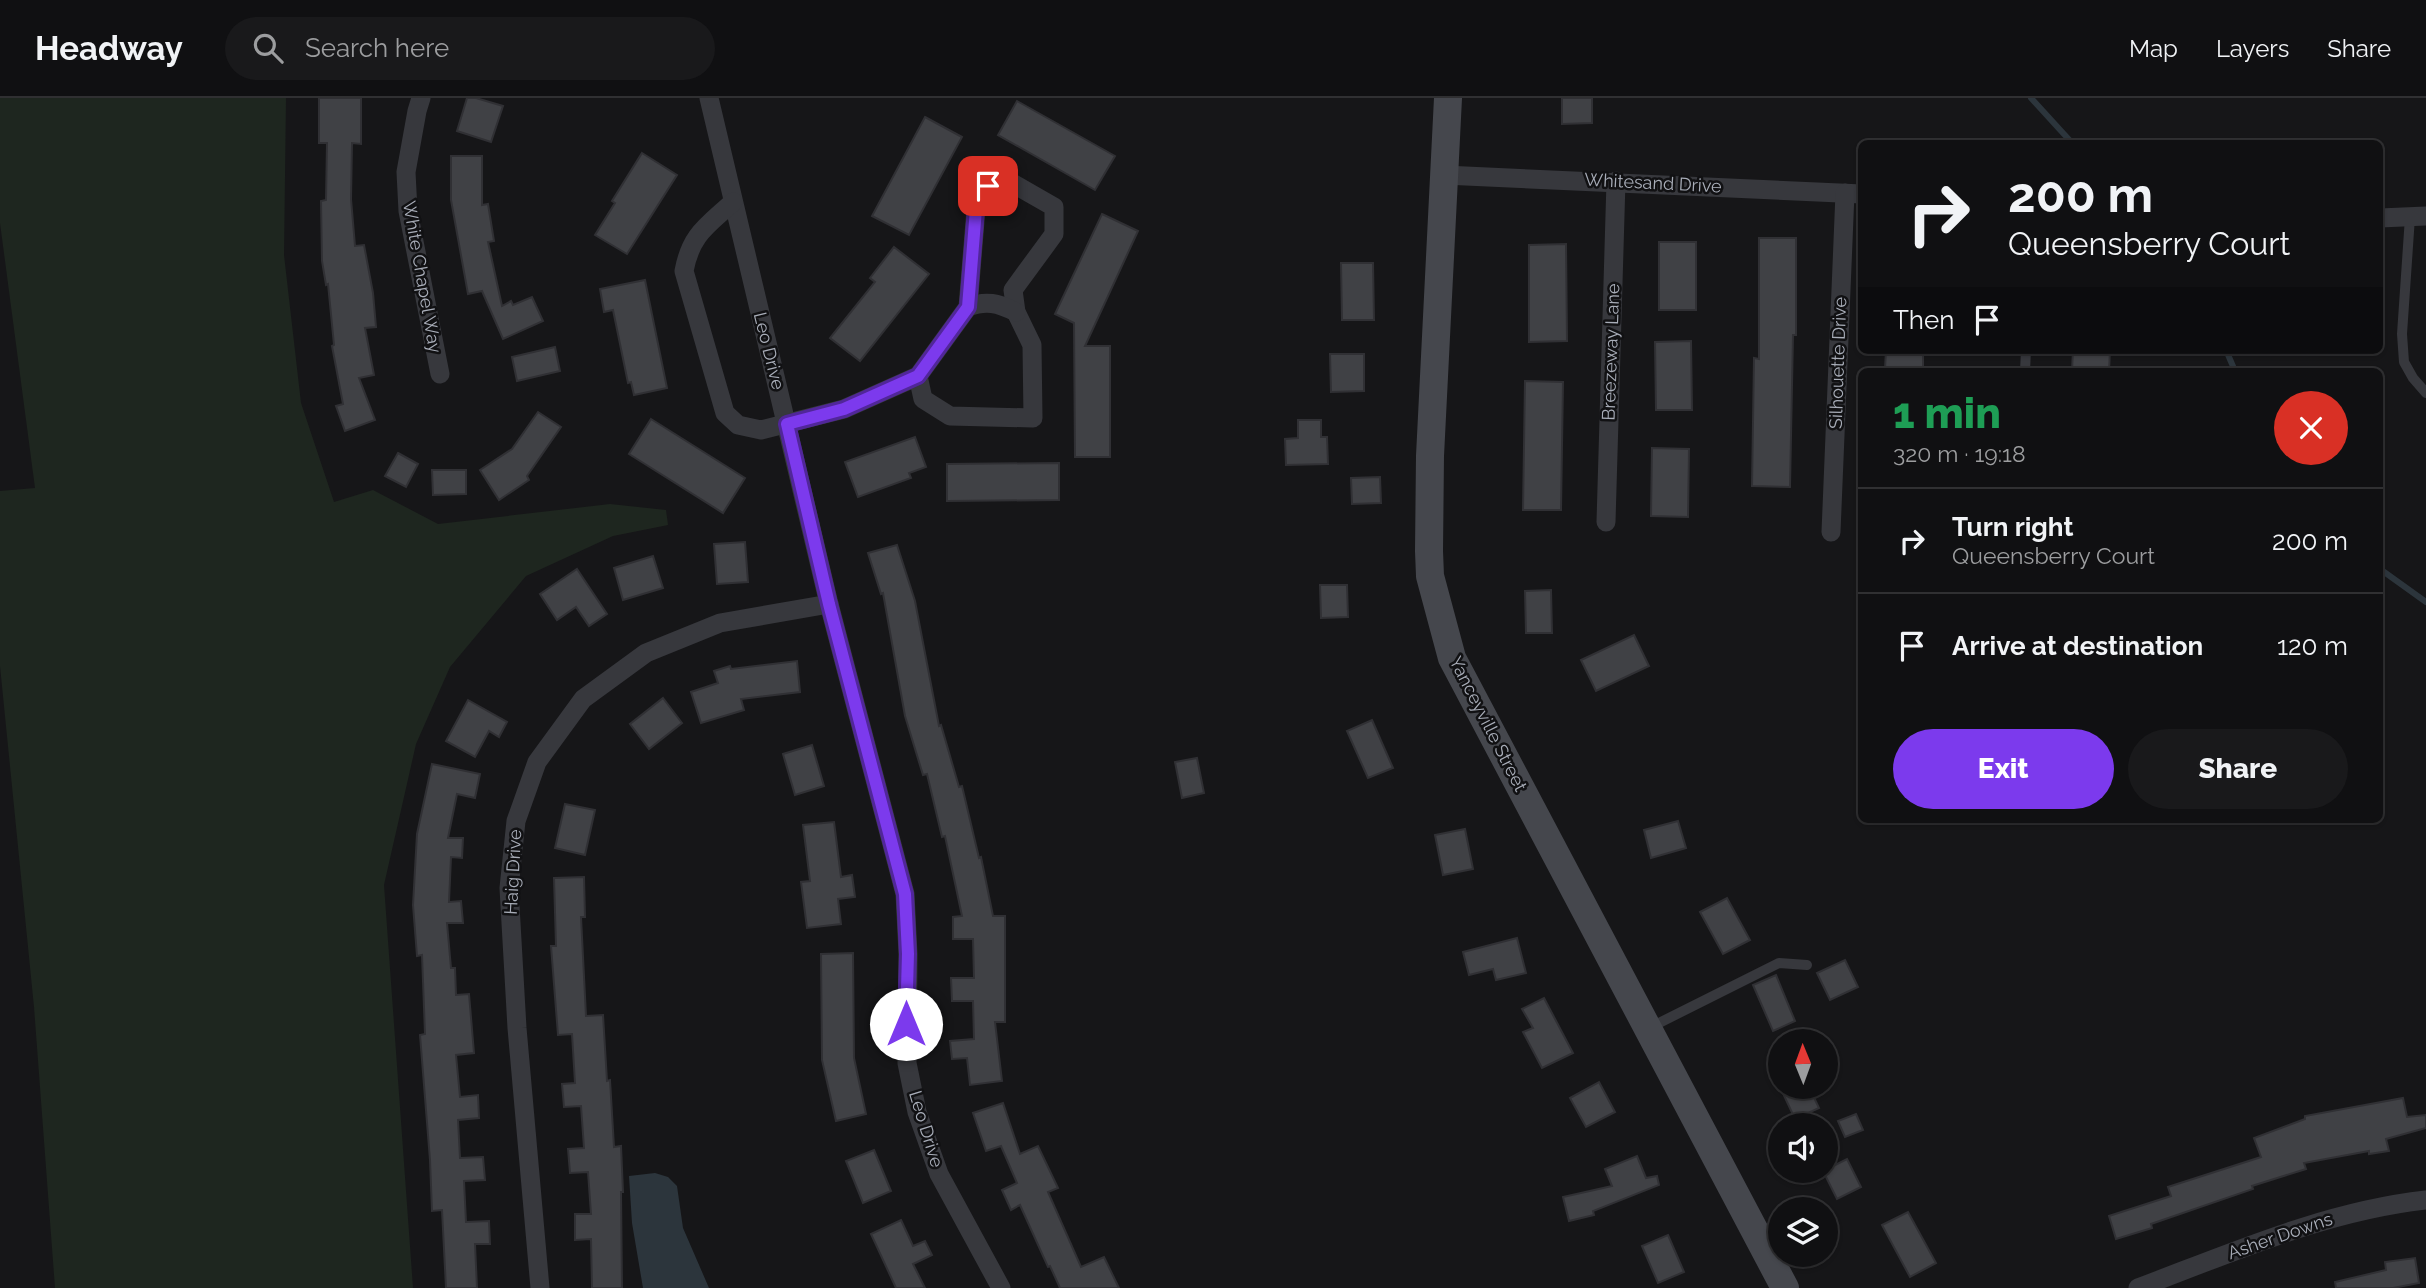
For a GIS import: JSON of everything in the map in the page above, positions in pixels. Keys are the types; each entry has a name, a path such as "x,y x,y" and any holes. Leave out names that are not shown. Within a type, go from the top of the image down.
{"main road":[{"name":"Yanceyville Street","path":"1448,98 1430,456 1430,576 1452,658 1785,1288"}],"street":[{"name":"White Chapel Way","path":"421,98 406,172 408,211 440,374"},
{"name":"Leo Drive","path":"709,98 829,604 905,894 907,1063 917,1112 939,1174 1001,1288"},
{"name":"Whitesand Drive","path":"1444,174 1854,194"},
{"path":"733,202 697,235 688,251 684,271 724,413 738,425 761,430 844,409 918,376 968,307 977,197 1000,176 1054,207 1054,234 1013,290 1016,312 1032,345 1033,418 950,416 923,399 918,376"},
{"name":"Breezeway Lane","path":"1606,523 1616,181"},
{"name":"Silhouette Drive","path":"1831,532 1854,194"},
{"path":"2383,218 2418,216"},
{"path":"968,307 981,302 998,303 1016,312"},
{"name":"Haig Drive","path":"540,1288 518,1041 509,888 516,821 537,762 583,699 646,653 720,623 829,604"},
{"name":"Asher Downs","path":"2138,1288 2344,1214 2426,1199"}],"lane":[{"path":"2418,216 2402,334 2404,362 2426,393"},
{"path":"1647,1029 1779,963 1807,965"}],"shaded area":[{"path":"0,98 286,98 284,255 301,403 334,502 373,490 438,524 610,504 666,510 668,525 613,536 526,576 450,667 416,744 384,885 413,1288 55,1288 34,1007 0,666 0,491 35,488 0,223"},
{"path":"655,1173 668,1177 677,1186 683,1228 709,1288 643,1288 632,1223 629,1176"}],"building":[{"path":"319,98 361,98 361,144 352,143 351,199 355,246 364,245 373,293 376,327 365,328 374,375 359,378 375,420 345,431 336,406 343,404 332,346 328,284 326,285 322,261 321,201 326,200 327,143 319,143"},
{"path":"467,98 503,106 491,142 457,131"},
{"path":"1562,98 1592,98 1592,123 1562,124"},
{"path":"1017,101 1115,156 1095,190 998,135"},
{"path":"925,117 962,137 909,235 872,216"},
{"path":"642,153 677,175 627,254 595,235 615,203 612,201"},
{"path":"451,156 482,156 482,205 488,204 494,241 488,242 502,306 511,301 513,305 532,297 543,321 503,339 482,291 468,294 451,200"},
{"path":"1102,214 1138,231 1085,346 1110,346 1110,457 1075,457 1074,323 1055,314"},
{"path":"1759,238 1796,238 1796,335 1793,335 1790,487 1752,486 1754,358 1759,359"},
{"path":"1659,242 1696,242 1696,310 1659,310"},
{"path":"1566,244 1567,341 1529,342 1529,245"},
{"path":"894,247 929,274 860,361 830,338 875,282 870,278"},
{"path":"1341,263 1373,263 1374,320 1342,320"},
{"path":"645,280 667,388 634,395 631,382 628,383 613,310 604,312 600,289"},
{"path":"1691,341 1692,410 1656,410 1655,342"},
{"path":"555,347 560,371 517,381 512,357"},
{"path":"1330,354 1364,354 1364,391 1331,392"},
{"path":"1886,354 1923,354 1923,368 1885,368"},
{"path":"2073,354 2110,354 2109,368 2072,368"},
{"path":"1525,381 1563,382 1561,510 1523,510"},
{"path":"538,412 561,427 527,476 529,480 499,500 480,470 512,449"},
{"path":"651,419 745,478 723,513 629,454"},
{"path":"1298,420 1321,420 1321,437 1327,437 1328,464 1286,465 1285,439 1298,438"},
{"path":"915,437 926,467 909,473 911,478 858,497 845,462"},
{"path":"1652,448 1689,449 1688,517 1651,516"},
{"path":"398,453 418,464 406,487 385,476"},
{"path":"1059,463 1059,500 947,501 947,464"},
{"path":"432,470 466,470 466,494 433,495"},
{"path":"1380,477 1381,503 1352,504 1351,478"},
{"path":"745,542 748,582 717,584 714,544"},
{"path":"897,545 915,601 939,726 941,725 959,787 962,786 993,916 1005,916 1005,1022 995,1022 1002,1081 970,1085 967,1058 952,1059 950,1041 974,1039 973,1001 952,1001 951,978 974,978 973,939 953,939 953,917 962,916 945,836 942,837 927,774 923,775 905,716 883,593 881,594 868,553"},
{"path":"653,556 663,588 623,600 614,568"},
{"path":"577,569 607,614 589,626 576,607 557,620 540,594"},
{"path":"1320,585 1347,585 1348,617 1321,618"},
{"path":"1551,590 1552,633 1526,633 1525,591"},
{"path":"1634,635 1649,666 1596,691 1581,660"},
{"path":"797,661 800,692 741,699 744,710 701,723 691,692 718,683 714,671 730,666 731,669"},
{"path":"663,698 682,723 649,749 630,724"},
{"path":"468,700 507,722 499,737 489,731 475,757 446,741"},
{"path":"1372,720 1393,768 1368,778 1347,731"},
{"path":"812,745 824,786 795,795 783,754"},
{"path":"1197,758 1204,793 1182,798 1175,762"},
{"path":"432,764 480,774 475,798 457,794 448,838 463,838 462,858 451,857 449,902 461,901 463,923 447,923 451,968 455,968 456,995 469,994 474,1053 456,1055 460,1097 478,1095 479,1118 458,1120 460,1158 483,1157 485,1180 464,1181 466,1222 489,1221 490,1244 475,1244 477,1288 446,1288 442,1210 432,1211 420,1035 425,1034 422,955 417,956 413,905 417,834"},
{"path":"565,804 595,810 585,855 555,848"},
{"path":"1678,821 1686,848 1651,858 1644,830"},
{"path":"834,822 841,877 852,875 855,897 838,899 841,924 807,928 801,882 810,881 803,825"},
{"path":"1465,829 1473,869 1443,875 1435,835"},
{"path":"584,877 585,917 581,917 586,1016 603,1015 614,1147 621,1146 622,1288 592,1288 591,1239 575,1240 575,1214 591,1214 588,1172 570,1173 568,1149 584,1148 581,1106 564,1107 562,1084 575,1083 572,1034 558,1035 551,946 556,946 554,878"},
{"path":"1727,898 1750,940 1723,954 1700,912"},
{"path":"1517,938 1526,973 1496,980 1493,969 1469,975 1463,952"},
{"path":"853,953 854,1058 866,1114 836,1121 822,1060 821,954"},
{"path":"1845,960 1858,987 1830,1000 1817,973"},
{"path":"1776,975 1795,1021 1772,1029 1753,985"},
{"path":"1544,998 1573,1053 1542,1068 1523,1032 1533,1028 1522,1009"},
{"path":"1599,1082 1615,1112 1586,1127 1570,1098"},
{"path":"2403,1098 2407,1117 2426,1115 2426,1128 2386,1139 2389,1151 2369,1154 2369,1151 2304,1163 2306,1169 2252,1186 2253,1189 2116,1239 2109,1216 2171,1196 2168,1187 2261,1157 2254,1138 2305,1119 2305,1116"},
{"path":"1786,1099 1815,1099 1819,1108 1808,1113 1792,1113"},
{"path":"1003,1103 1020,1154 1038,1146 1058,1188 1048,1192 1081,1267 1104,1257 1119,1288 1060,1288 1020,1205 1011,1210 1002,1190 1017,1183 1001,1146 986,1151 973,1113"},
{"path":"1856,1114 1863,1130 1845,1137 1838,1121"},
{"path":"874,1150 891,1191 863,1203 846,1161"},
{"path":"1637,1156 1646,1178 1657,1176 1659,1185 1593,1211 1594,1215 1569,1221 1563,1197 1612,1186 1605,1169"},
{"path":"1847,1159 1861,1187 1838,1198 1829,1183 1838,1183 1838,1164"},
{"path":"1908,1212 1936,1263 1910,1277 1882,1225"},
{"path":"901,1220 913,1246 925,1241 932,1255 913,1264 925,1288 896,1288 871,1234"},
{"path":"1668,1235 1684,1272 1658,1283 1642,1246"},
{"path":"2415,1258 2419,1283 2393,1288 2336,1288 2335,1282 2386,1270 2385,1262"}],"waterway":[{"path":"2031,98 2069,140"},
{"path":"2228,354 2234,368"},
{"path":"2383,571 2426,602"}],"route":[{"path":"906,1024 908,954 905,894 829,604 787,424 844,409 918,376 968,307 971,242 977,197 988,186"}]}
